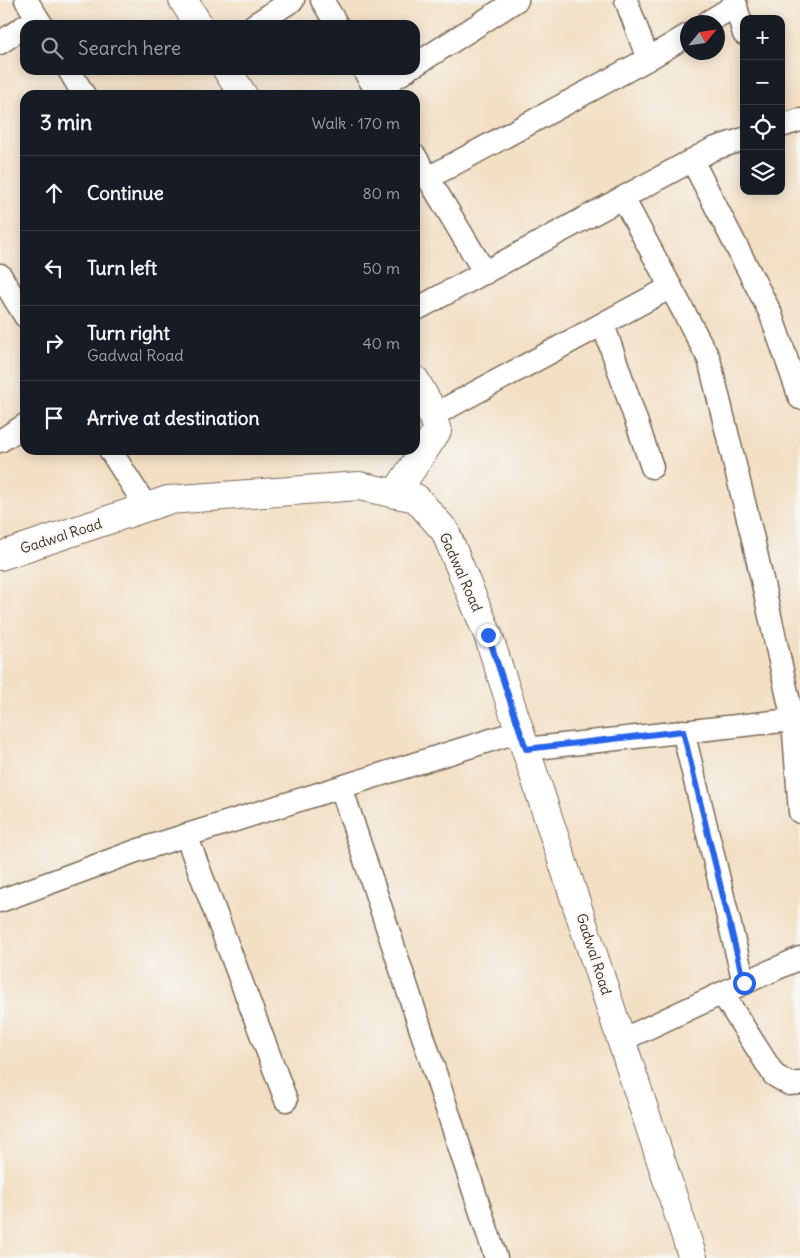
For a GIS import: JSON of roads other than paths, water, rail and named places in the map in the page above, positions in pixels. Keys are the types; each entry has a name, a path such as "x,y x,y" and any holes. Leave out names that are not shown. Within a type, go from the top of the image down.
{"street":[{"path":"183,0 196,20"},
{"path":"262,20 293,0"},
{"path":"322,0 334,20"},
{"path":"420,62 516,0"},
{"path":"626,0 648,59"},
{"path":"718,15 735,3 740,20"},
{"path":"0,43 20,28"},
{"path":"428,178 680,40"},
{"path":"72,75 81,90"},
{"path":"230,75 240,90"},
{"path":"367,75 376,90"},
{"path":"380,90 400,75"},
{"path":"785,125 800,120"},
{"path":"420,307 713,149 740,140"},
{"path":"692,160 770,312 800,398"},
{"path":"420,164 485,273"},
{"path":"623,198 709,359 797,720 800,812"},
{"path":"0,275 20,308"},
{"path":"432,416 671,287"},
{"path":"603,324 652,467"},
{"path":"395,494 437,432 428,403 420,389"},
{"path":"113,455 146,508"},
{"name":"Gadwal Road","path":"0,556 168,500 359,486 416,498 445,531 488,635 693,1258"},
{"path":"0,901 136,851 341,787 523,740 683,731 797,720"},
{"path":"683,731 744,983"},
{"path":"341,787 496,1258"},
{"path":"186,835 286,1100"},
{"path":"622,1040 722,992 800,958"},
{"path":"722,992 774,1075 789,1084 800,1083"}]}
